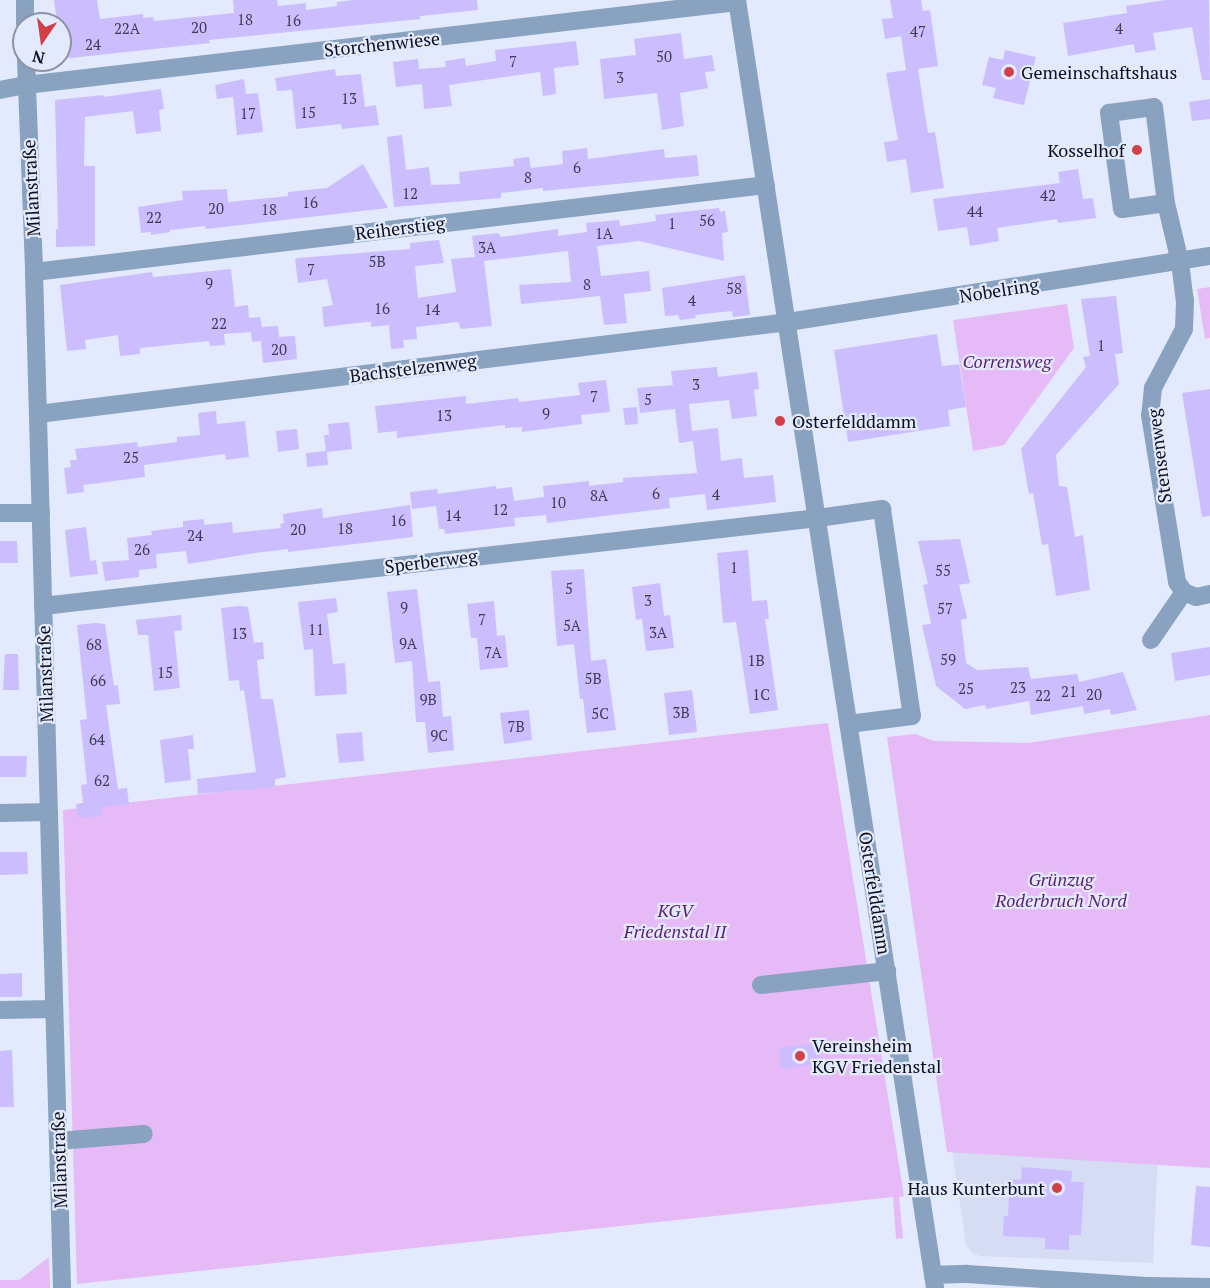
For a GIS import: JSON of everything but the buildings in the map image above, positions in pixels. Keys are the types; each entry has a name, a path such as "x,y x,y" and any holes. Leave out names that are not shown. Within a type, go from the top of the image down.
{"street":[{"name":"Storchenwiese","path":"0,90 26,85 737,1"},
{"name":"Osterfelddamm","path":"737,1 934,1282"},
{"name":"Milanstraße","path":"26,72 44,606 62,1288"},
{"path":"1166,203 1122,209 1109,113 1154,107 1166,203 1180,262"},
{"name":"Reiherstieg","path":"34,272 766,185"},
{"name":"Nobelring","path":"788,322 1210,256"},
{"name":"Stensenweg","path":"1180,262 1185,300 1184,328 1154,388 1150,415 1177,582 1184,592"},
{"name":"Bachstelzenweg","path":"38,414 788,322"},
{"name":"Sperberweg","path":"44,606 882,509 912,716 849,724"},
{"path":"0,513 41,513"},
{"path":"1151,640 1184,592 1196,597 1210,594"},
{"path":"0,813 49,812"},
{"path":"761,985 887,971"},
{"path":"0,1010 54,1009"},
{"path":"58,1141 144,1134"},
{"path":"934,1282 967,1274 1146,1286 1210,1287"}],"shaded area":[{"name":"Haus Kunterbunt","path":"1159,1129 1153,1263 980,1256 972,1253 966,1245 949,1130"}],"green space":[{"path":"1210,287 1210,338 1205,339 1197,289"},
{"name":"Corrensweg","path":"1067,304 1074,348 1004,445 973,451 953,320"},
{"name":"Grünzug Roderbruch Nord","path":"1210,715 1210,1168 947,1152 887,737 915,734 934,741 1028,743"},
{"name":"KGV Friedenstal II","path":"828,723 904,1196 899,1197 903,1238 896,1239 893,1197 77,1284 63,810"},
{"path":"49,1257 50,1288 0,1288 0,1280 19,1280"}],"place":[{"name":"Gemeinschaftshaus","path":"1009,72"},
{"name":"Kosselhof","path":"1137,150"},
{"name":"Osterfelddamm","path":"780,421"},
{"name":"Vereinsheim KGV Friedenstal","path":"800,1056"},
{"name":"Haus Kunterbunt","path":"1057,1188"}]}
